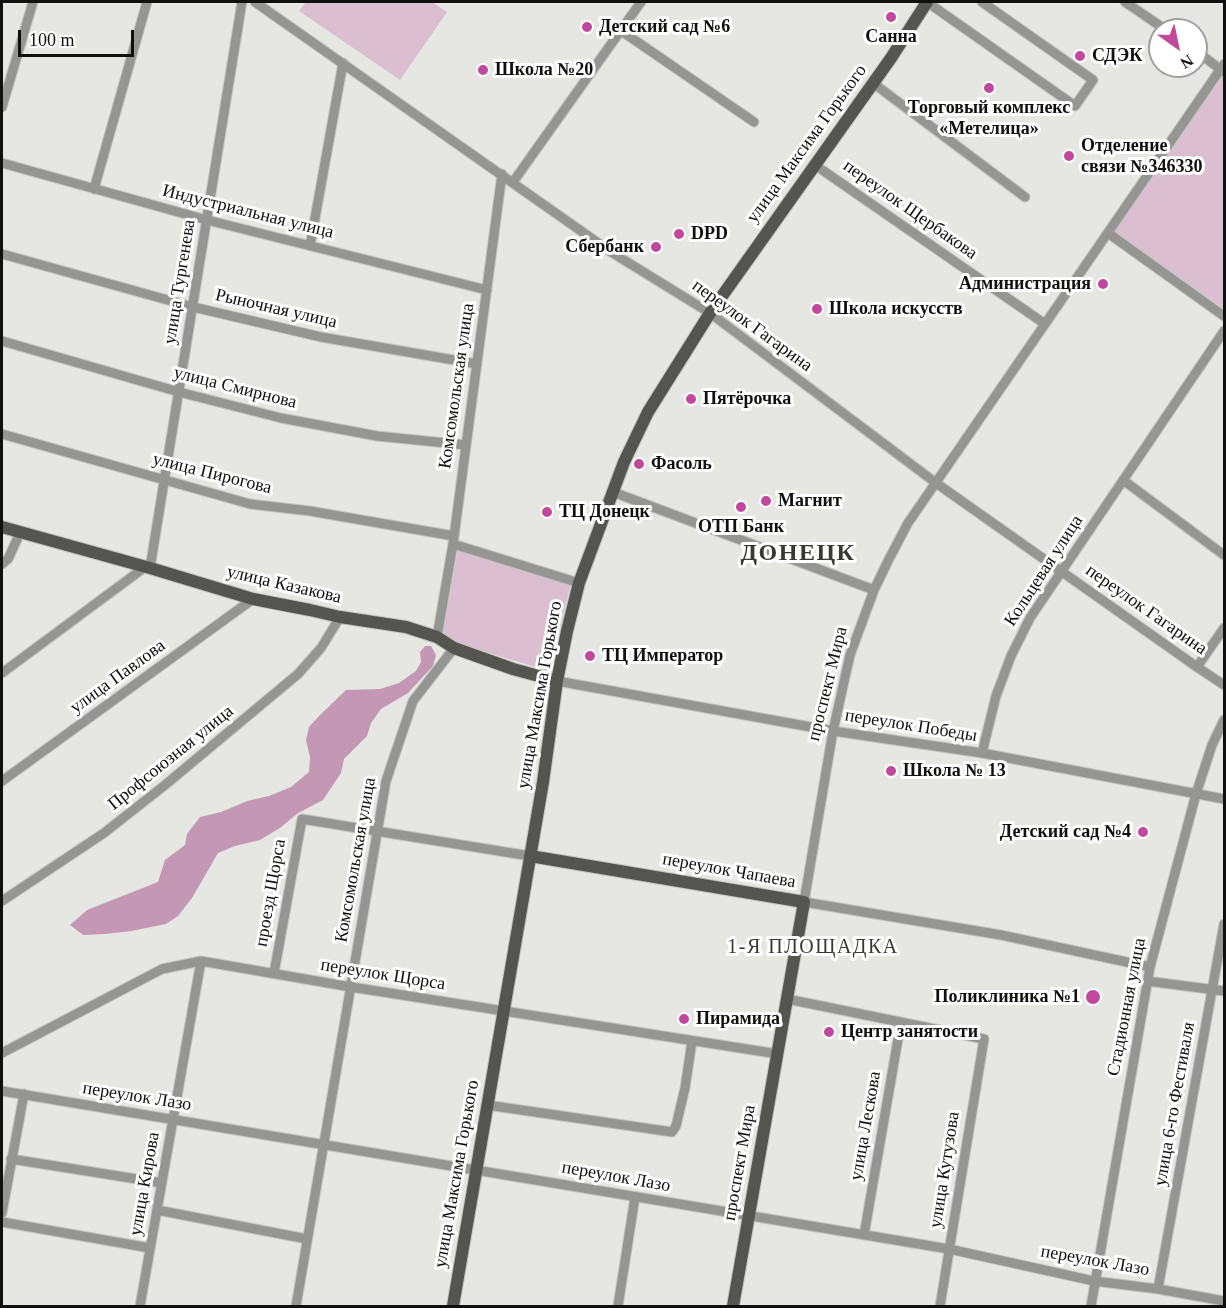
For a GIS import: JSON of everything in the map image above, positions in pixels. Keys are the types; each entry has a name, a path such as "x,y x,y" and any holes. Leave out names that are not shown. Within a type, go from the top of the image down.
{"main road":[{"name":"улица Максима Горького","path":"453,1306 543,782 557,681 579,583 624,462 648,412 710,313 891,58 927,2"},
{"name":"улица Казакова","path":"2,527 253,599 340,617 406,627 437,637 454,648 513,669 557,681"},
{"name":"переулок Чапаева","path":"530,856 804,902"},
{"name":"проспект Мира","path":"733,1306 804,902"}],"street":[{"path":"2,107 33,2"},
{"path":"94,189 147,2"},
{"name":"улица Тургенева","path":"147,567 165,480 242,2"},
{"name":"переулок Гагарина","path":"255,2 611,252 710,313 936,483 1224,685"},
{"path":"513,182 641,2"},
{"path":"927,2 1075,106 1093,80 982,2"},
{"path":"1125,2 1148,18"},
{"path":"620,30 754,122"},
{"path":"1208,59 1223,68"},
{"path":"310,246 343,63"},
{"name":"проспект Мира","path":"804,902 833,731 850,655 874,590 909,523 1223,68"},
{"path":"873,83 1025,196"},
{"name":"Индустриальная улица","path":"2,163 207,220 487,290"},
{"name":"переулок Щербакова","path":"815,165 1045,324"},
{"name":"Комсомольская улица","path":"437,637 453,540 502,174"},
{"path":"1108,233 1224,316"},
{"name":"Рыночная улица","path":"2,254 193,308 321,337 477,364"},
{"name":"Кольцевая улица","path":"982,753 996,696 1011,656 1030,618 1224,331"},
{"name":"улица Смирнова","path":"2,341 179,392 281,418 377,436 466,445"},
{"name":"улица Пирогова","path":"2,434 250,504 310,512 453,540 579,583"},
{"path":"1123,480 1224,555"},
{"path":"613,492 874,590"},
{"path":"2,564 8,559 20,533"},
{"path":"2,673 147,567"},
{"name":"улица Павлова","path":"2,781 253,599"},
{"name":"Профсоюзная улица","path":"2,901 104,833 298,674 321,648 340,617"},
{"path":"1197,667 1224,628"},
{"name":"Комсомольская улица","path":"296,1306 386,781 413,701 454,648"},
{"name":"переулок Победы","path":"557,681 833,731 982,753 1224,799"},
{"name":"Стадионная улица","path":"1090,1306 1150,967 1196,794 1212,745 1224,720"},
{"name":"переулок Чапаева","path":"302,819 530,856"},
{"name":"проезд Щорса","path":"274,974 302,819"},
{"name":"переулок Чапаева","path":"804,902 1000,935 1150,967"},
{"name":"улица 6-го Фестиваля","path":"1158,1289 1224,924"},
{"name":"переулок Щорса","path":"2,1053 162,969 201,961 778,1054"},
{"name":"улица Кирова","path":"140,1306 201,961"},
{"path":"1147,981 1224,991"},
{"path":"787,999 901,1022"},
{"name":"улица Кутузова","path":"901,1022 984,1039 940,1306"},
{"name":"улица Лескова","path":"864,1235 901,1022"},
{"path":"487,1105 672,1132 676,1126 683,1098 692,1041"},
{"name":"переулок Лазо","path":"2,1091 949,1249 1094,1281 1158,1289 1224,1301"},
{"path":"2,1213 24,1094"},
{"path":"12,1159 162,1183"},
{"path":"618,1306 635,1197"},
{"path":"157,1210 308,1239"},
{"path":"2,1222 150,1248"}],"shaded area":[{"path":"306,2 432,2 447,12 400,80 299,11"},
{"path":"1224,72 1224,309 1114,232"},
{"path":"458,549 571,584 549,671 449,641 443,633"},
{"path":"425,646 431,646 436,655 433,666 408,693 381,709 371,723 367,736 344,759 341,773 323,800 298,813 280,828 260,840 218,853 192,898 178,916 166,924 105,934 83,935 70,925 87,910 158,882 165,860 185,845 187,834 200,817 221,812 291,787 309,772 310,757 306,740 309,727 319,716 346,690 380,689 399,683 416,671 421,662 420,652"}],"place":[{"name":"Санна","path":"891,17"},
{"name":"Детский сад №6","path":"587,27"},
{"name":"СДЭК","path":"1080,56"},
{"name":"Школа №20","path":"483,70"},
{"name":"Торговый комплекс «Метелица»","path":"989,88"},
{"name":"Отделение связи №346330","path":"1069,156"},
{"name":"DPD","path":"679,234"},
{"name":"Сбербанк","path":"656,247"},
{"name":"Администрация","path":"1103,284"},
{"name":"Школа искусств","path":"817,309"},
{"name":"Пятёрочка","path":"691,399"},
{"name":"Фасоль","path":"639,464"},
{"name":"Магнит","path":"766,501"},
{"name":"ОТП Банк","path":"741,507"},
{"name":"ТЦ Донецк","path":"547,512"},
{"name":"ТЦ Император","path":"590,656"},
{"name":"Школа № 13","path":"891,771"},
{"name":"Детский сад №4","path":"1143,832"},
{"name":"Поликлиника №1","path":"1093,997"},
{"name":"Пирамида","path":"684,1019"},
{"name":"Центр занятости","path":"829,1032"}],"district":[{"name":"ДОНЕЦК","path":"798,554"},
{"name":"1-Я ПЛОЩАДКА","path":"813,948"}]}
